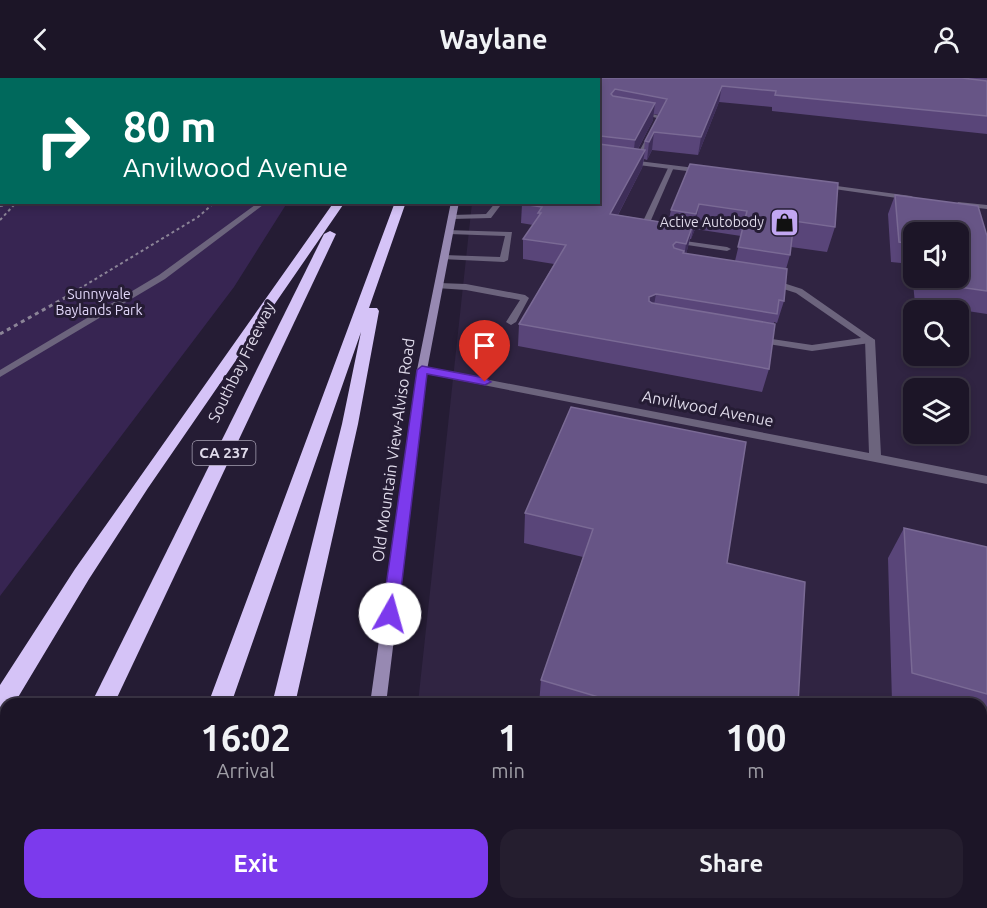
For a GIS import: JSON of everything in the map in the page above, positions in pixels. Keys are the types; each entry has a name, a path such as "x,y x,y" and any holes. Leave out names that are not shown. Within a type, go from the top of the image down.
{"highway":[{"path":"4,698 142,484 339,204"},
{"name":"Southbay Freeway","path":"105,698 344,204"},
{"path":"221,698 400,204"},
{"path":"284,698 350,424 382,259"}],"street":[{"path":"626,111 660,117 636,163"},
{"path":"600,158 712,172"},
{"path":"651,237 640,236 672,167"},
{"path":"812,185 916,198"},
{"path":"951,203 987,207"},
{"path":"0,374 162,277 261,204"},
{"name":"Old Mountain View-Alviso Road","path":"379,698 422,370 454,204"},
{"path":"452,217 488,216 498,204"},
{"path":"444,256 504,260 509,234 449,232"},
{"path":"662,239 727,249"},
{"path":"756,280 779,284 799,291 870,340"},
{"path":"439,286 466,287 525,298 511,322"},
{"path":"748,338 812,348 870,340"},
{"path":"870,340 875,457"},
{"name":"Anvilwood Avenue","path":"422,370 987,480"}],"path":[{"path":"0,206 15,204"},
{"path":"0,220 15,204"},
{"path":"0,334 114,270 198,217 213,204"}],"shaded area":[{"path":"600,78 987,78 987,698 419,698 472,204 600,204"}],"green space":[{"name":"Sunnyvale Baylands Park","path":"0,204 286,204 234,287 0,596"}],"building":[{"path":"600,78 962,78 987,81 987,116 775,95 776,91 722,86 701,137 654,132 649,142 645,141 667,99 615,89 611,94 613,96 655,103 635,140 600,136"},
{"path":"600,144 645,150 610,214 692,227 686,244 676,242 673,245 674,248 684,251 683,253 787,269 784,301 779,300 777,314 656,294 649,297 649,301 775,324 769,369 519,324 566,245 523,239 541,213 538,213 542,207 522,204 600,204"},
{"path":"690,164 838,183 835,227 794,221 790,255 738,247 747,211 699,204 696,214 671,210"},
{"path":"895,195 978,206 987,236 987,291 966,288 969,288 969,222 903,222 903,243 899,242"},
{"path":"571,407 746,442 727,563 805,582 798,698 602,698 541,680 593,529 525,513"},
{"path":"904,528 987,547 987,694 912,673"}],"place":[{"name":"Active Autobody","path":"785,222"}],"route":[{"path":"390,614 422,370 485,382"}]}
